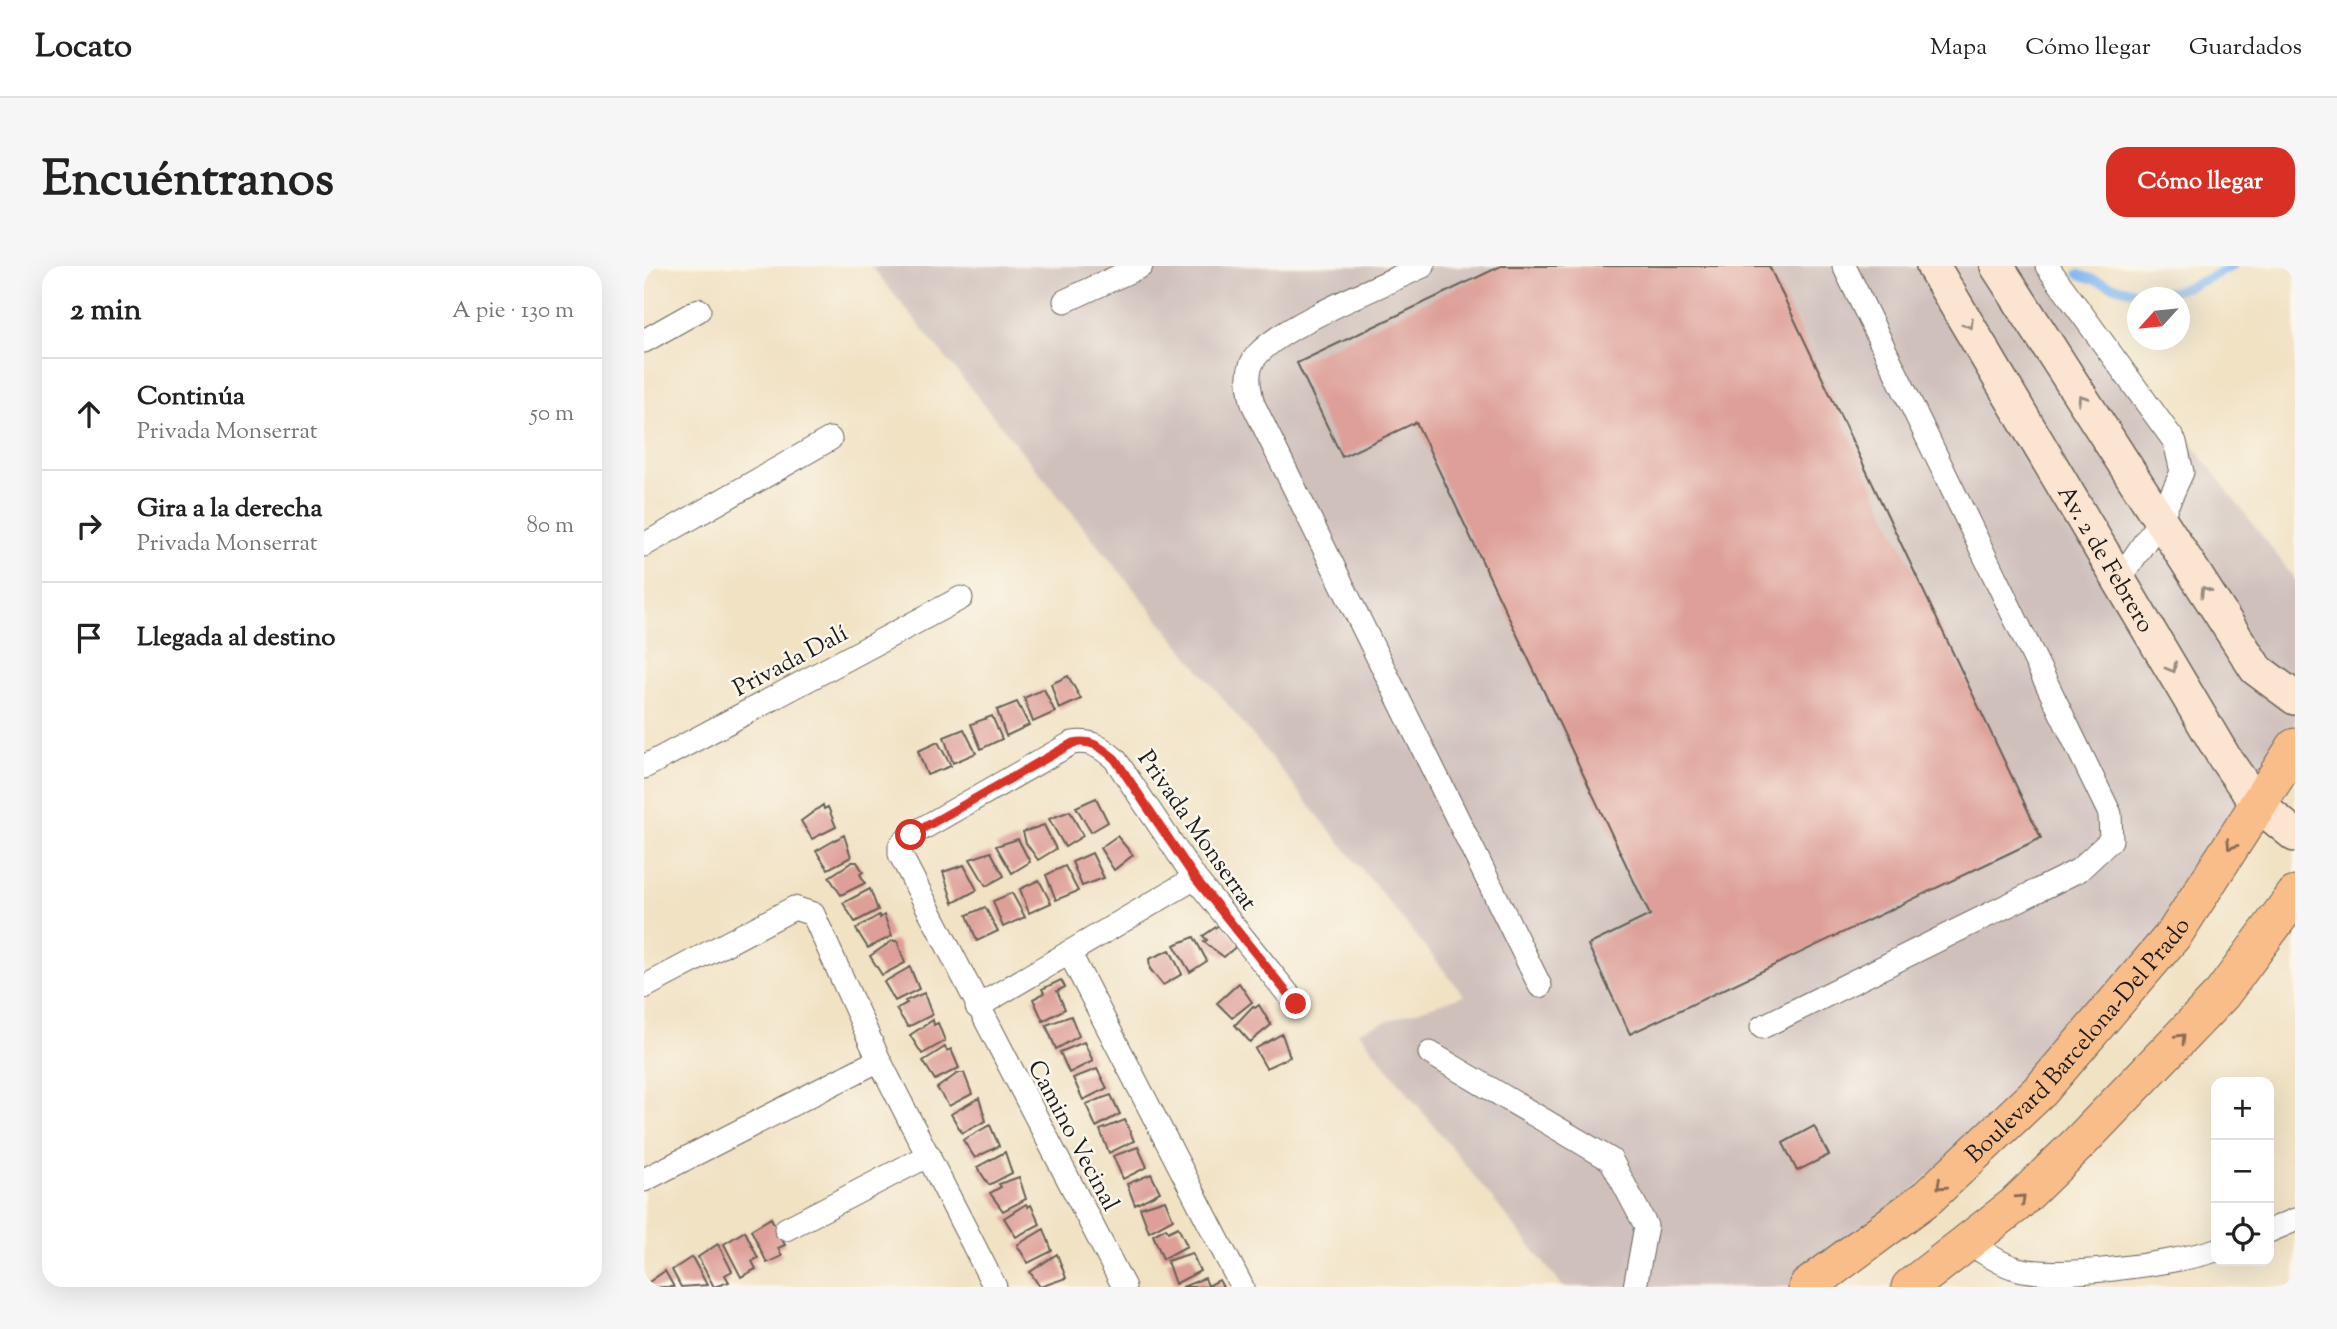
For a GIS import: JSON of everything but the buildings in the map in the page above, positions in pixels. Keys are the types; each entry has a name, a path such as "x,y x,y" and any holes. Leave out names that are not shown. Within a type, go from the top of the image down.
{"main road":[{"name":"Av. 2 de Febrero","path":"1933,266 2224,757 2257,804 2295,835"},
{"path":"1997,266 2256,669 2295,698"},
{"name":"Boulevard Barcelona-Del Prado","path":"1807,1287 1928,1197 2041,1090 2175,933 2295,747"},
{"path":"1910,1287 1969,1244 2015,1205 2080,1142 2222,994 2295,895"}],"street":[{"path":"1065,301 1142,266"},
{"path":"1423,266 1282,335 1256,355 1247,379 1253,404 1540,986"},
{"path":"1762,1027 2079,870 2111,840 2110,814 1844,266"},
{"path":"2047,266 2175,442 2182,472 2160,520 2120,578"},
{"path":"644,341 699,310"},
{"path":"644,545 830,439"},
{"name":"Privada Dalí","path":"644,767 961,598"},
{"name":"Privada Monserrat","path":"977,1007 900,854 900,846 911,835 1073,743 1084,741 1100,746 1115,759 1195,878 1296,1004"},
{"path":"977,1007 1195,878"},
{"path":"644,987 794,908 813,914 879,1060 995,1287"},
{"path":"1069,952 1242,1287"},
{"name":"Camino Vecinal","path":"977,1007 1124,1287"},
{"path":"1430,1053 1611,1160 1646,1226 1635,1287"},
{"path":"644,1180 879,1060"},
{"path":"786,1230 929,1156"},
{"path":"2274,1229 2295,1220"},
{"path":"1969,1244 2013,1268 2048,1280 2188,1259 2211,1252"}],"shaded area":[{"path":"871,266 2056,266 2295,579 2295,747 2144,978 1807,1287 1563,1287 1358,1031 1464,995"}],"waterway":[{"path":"2078,274 2123,289 2157,293 2190,286 2233,266"}],"route":[{"path":"911,835 1073,743 1084,741 1100,746 1115,759 1195,878 1296,1004"}]}
